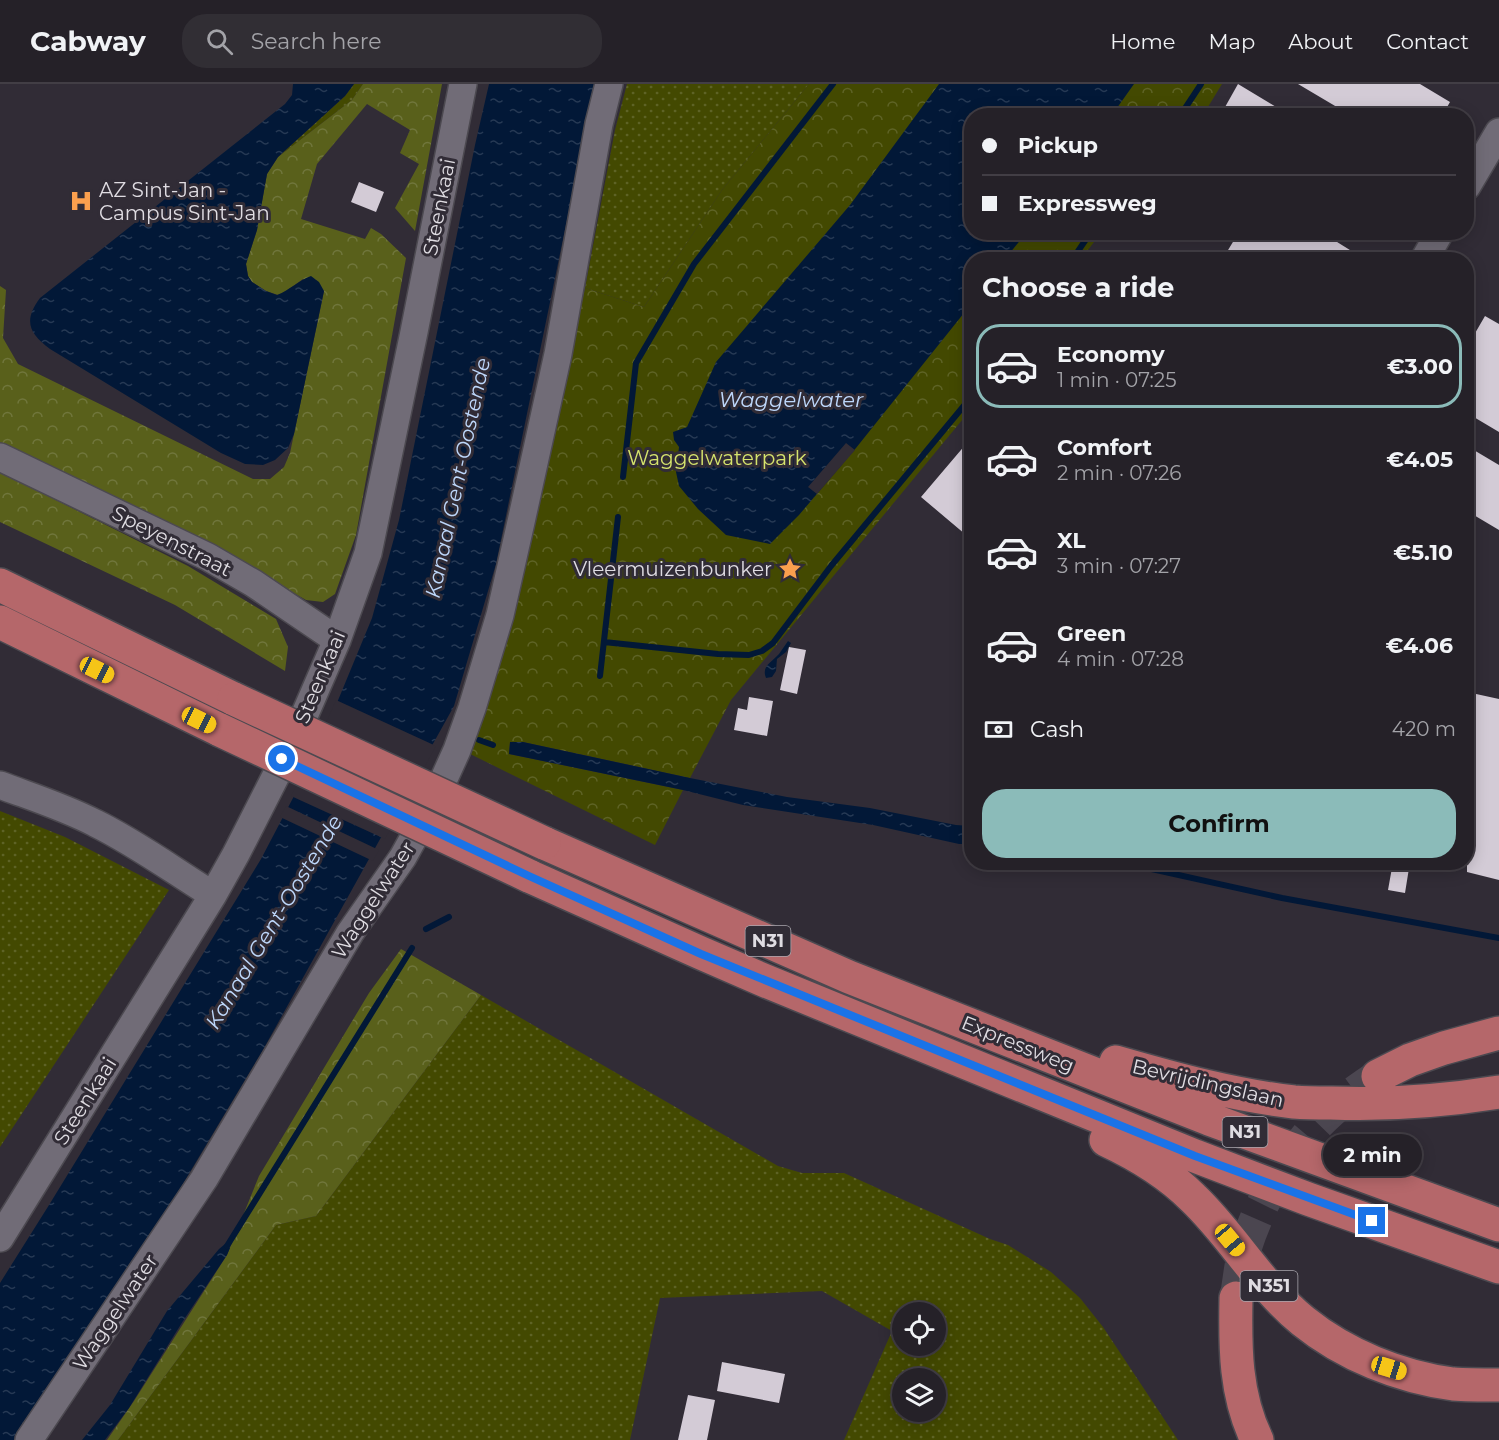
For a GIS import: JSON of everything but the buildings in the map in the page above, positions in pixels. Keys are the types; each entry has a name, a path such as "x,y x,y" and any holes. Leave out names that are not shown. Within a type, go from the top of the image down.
{"highway":[{"name":"Expressweg","path":"0,585 234,699 544,843 838,972 1209,1119 1499,1225"},
{"name":"Expressweg","path":"0,622 220,730 529,876 701,954 1195,1156 1499,1267"},
{"name":"Bevrijdingslaan","path":"993,1034 1037,1033 1115,1062 1179,1081 1241,1094 1296,1102 1390,1104 1435,1101 1499,1092"},
{"path":"1378,1076 1435,1051 1499,1033"},
{"name":"N351","path":"1019,1084 1072,1124 1134,1153 1167,1174 1194,1198 1275,1294 1302,1321 1330,1340 1362,1358 1424,1379 1455,1384 1499,1385"},
{"name":"N351","path":"1236,1298 1237,1372 1243,1401 1257,1440"}],"street":[{"name":"Steenkaai","path":"0,1238 213,896 292,744 336,640 368,554 463,84"},
{"name":"Waggelwater","path":"29,1440 204,1179 350,933 403,857 434,801 458,750 500,615 558,354 599,124 609,84"},
{"path":"1474,174 1499,132"},
{"name":"Speyenstraat","path":"0,457 208,557 253,583 336,640"},
{"path":"0,785 95,822 213,896"}],"green space":[{"path":"354,84 363,84 352,100 278,157 345,96"},
{"path":"363,84 442,84 415,231 395,208 419,164 400,153 410,130 367,104 317,164 301,219 365,239 371,228 381,234 406,258 356,535 335,594 323,602 306,600 214,548 0,447 0,286 6,290 3,338 18,364 253,479 270,479 284,467 290,453 324,291 303,279 278,295 266,291 252,282 248,276 246,264 257,230 267,174 278,157 352,100"},
{"path":"627,84 809,84 722,190 644,307 585,288 615,130"},
{"name":"Waggelwaterpark","path":"809,84 1222,84 1207,108 964,108 964,240 1096,240 1086,252 964,252 964,418 731,700 690,778 523,742 510,742 509,754 683,790 655,845 466,752 532,523 585,288 644,307 722,190"},
{"path":"0,472 188,566 276,619 288,647 285,671 175,605 0,522"},
{"path":"0,811 65,837 169,890 0,1147"},
{"path":"401,949 481,995 316,1216 276,1225 118,1440 107,1440 227,1255 259,1176 369,993"},
{"path":"481,995 778,1166 802,1173 844,1173 1008,1245 1051,1272 1080,1298 1103,1327 1178,1440 844,1440 892,1331 822,1291 660,1298 630,1440 118,1440 276,1225 316,1216"}],"water":[{"path":"293,84 354,84 345,96 278,157 267,174 257,230 246,264 248,276 252,282 277,295 311,276 319,282 324,291 294,434 288,448 275,460 263,465 245,464 221,453 50,349 37,338 30,320 31,313 40,298 285,104 292,95"},
{"name":"Kanaal Gent-Oostende","path":"489,84 595,84 496,564 454,706 264,1048 138,1259 19,1440 0,1440 0,1283 261,859 315,756 372,618 399,520"},
{"name":"Waggelwater","path":"939,84 1134,84 1117,108 964,108 964,240 1020,240 1011,252 964,252 964,313 799,515 770,544 726,535 698,509 679,486 676,472 679,447 674,440 673,432 687,427 716,362 850,205"},
{"path":"788,641 791,643 786,652 777,659 776,671 772,677 766,678 766,667"},
{"path":"510,742 523,742 787,797 870,808 964,826 964,844 873,825 743,805 683,790 509,754"},
{"path":"225,1244 230,1248 227,1255 129,1408 105,1440 82,1440 110,1405 167,1311"}],"pier":[{"path":"846,443 855,450 817,494 808,487"},
{"path":"336,700 436,746 385,839 291,796"},
{"path":"286,806 379,850 373,861 280,817"}],"waterway":[{"path":"623,477 636,363 694,264 833,84"},
{"path":"1185,108 1201,84"},
{"path":"1077,252 1086,240"},
{"path":"604,642 718,654 749,655 762,651 773,643 831,566 964,406"},
{"path":"600,676 618,517"},
{"path":"479,740 493,745"},
{"path":"1156,870 1282,898 1499,938"},
{"path":"426,929 449,917"},
{"path":"227,1246 412,948"}],"tunnel":[{"path":"1236,1298 1250,1234 1277,1178 1313,1129 1339,1104 1378,1076"}],"place":[{"name":"AZ Sint-Jan - Campus Sint-Jan","path":"81,201"},
{"name":"Vleermuizenbunker","path":"790,569"}],"route":[{"path":"282,759 529,876 701,954 1195,1156 1372,1221"}]}
